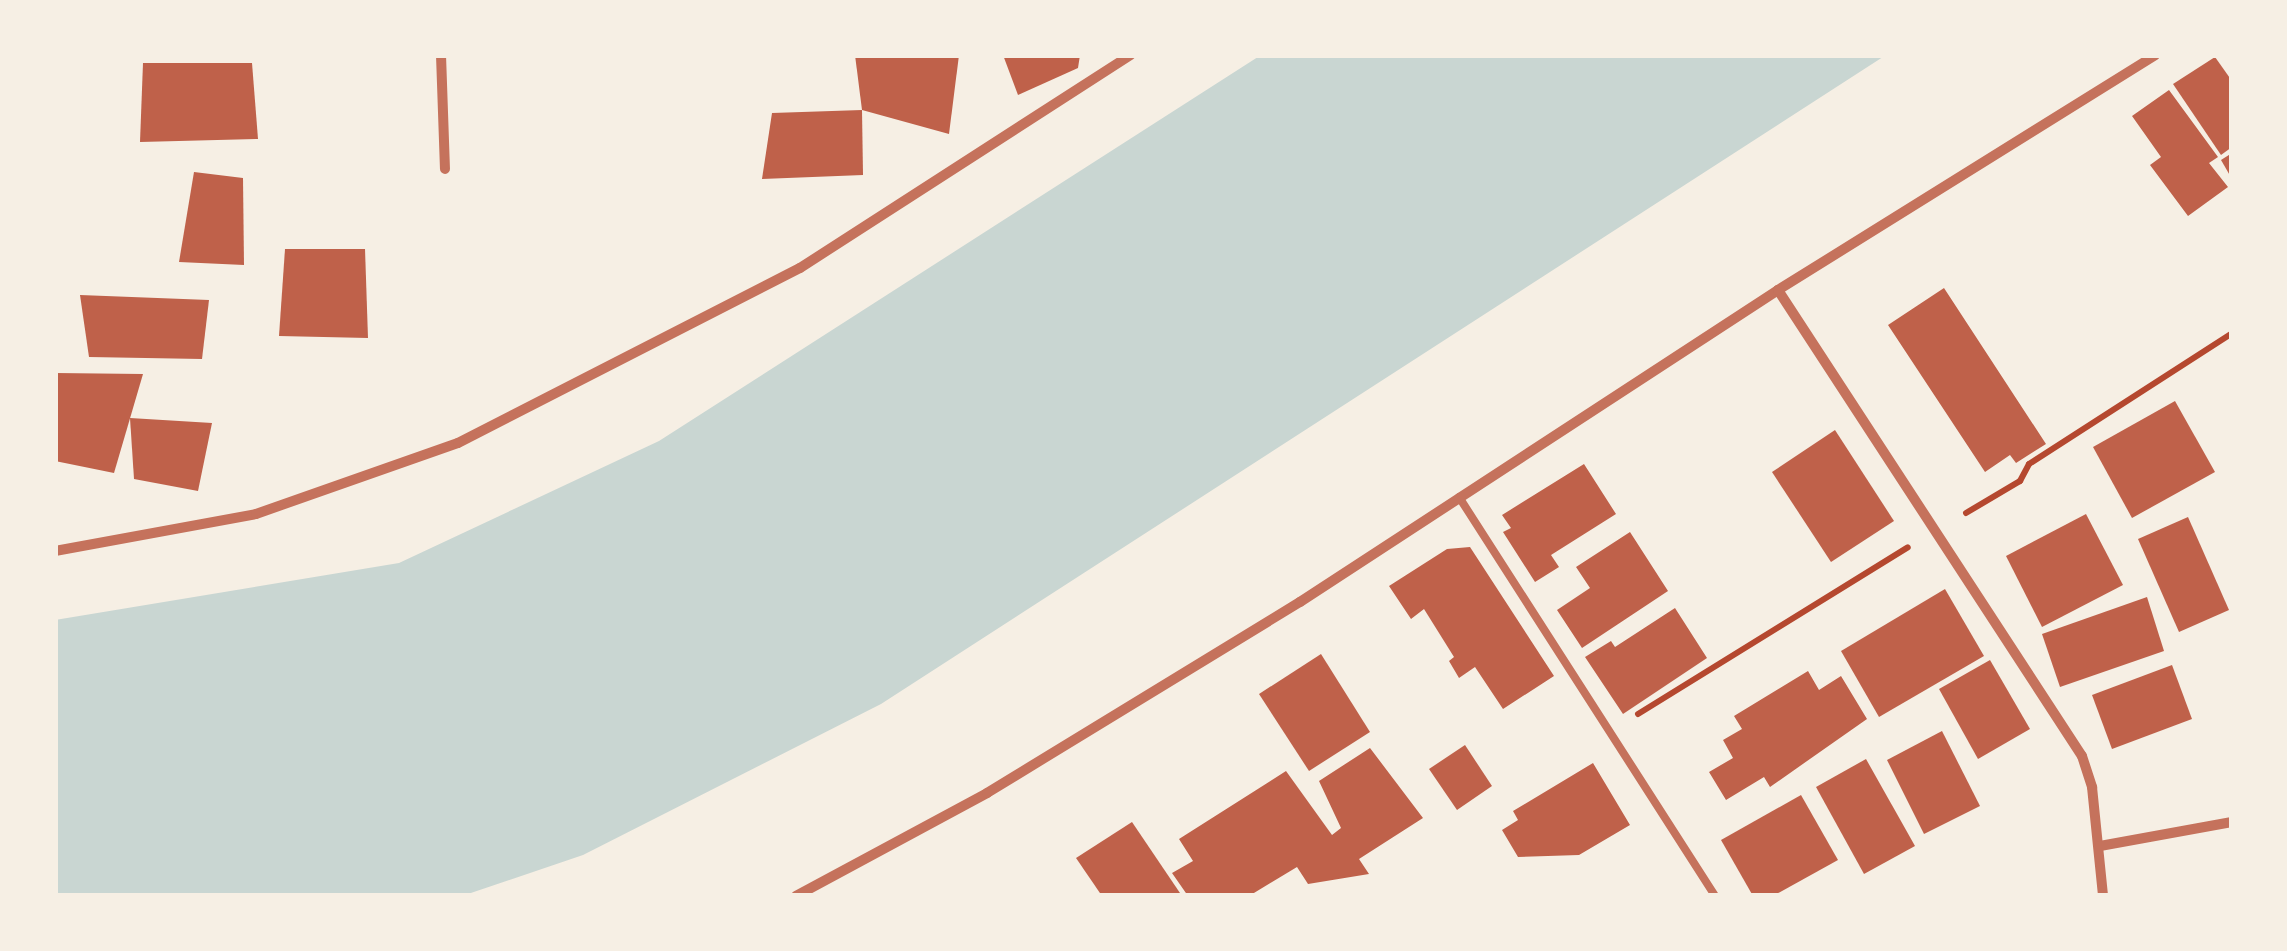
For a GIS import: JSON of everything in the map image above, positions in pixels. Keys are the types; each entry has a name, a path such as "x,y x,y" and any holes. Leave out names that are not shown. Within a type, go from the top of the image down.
{"street":[{"path":"440,55 445,169"},
{"path":"55,551 256,514 458,443 800,268 1130,55"},
{"path":"796,896 987,793 1459,497 1778,290 2156,55"},
{"path":"1778,290 2082,756 2100,846 2103,896"},
{"path":"2100,846 2232,822"}],"lane":[{"path":"1459,497 1715,896"}],"path":[{"path":"1952,522 2232,333"},
{"path":"1628,720 1913,543"}],"shaded area":[{"path":"1261,55 1886,55 881,704 583,855 462,896 55,896 55,620 399,563 659,441"}],"building":[{"path":"855,55 959,55 949,134 862,110"},
{"path":"1003,55 1080,55 1078,68 1018,95"},
{"path":"2215,57 2232,81 2232,147 2221,155 2173,84"},
{"path":"143,63 252,63 258,139 140,142"},
{"path":"2169,90 2218,157 2209,163 2228,187 2188,216 2150,165 2161,157 2132,116"},
{"path":"862,110 863,175 762,179 772,113"},
{"path":"2232,153 2232,179 2221,160"},
{"path":"194,172 243,178 244,265 179,262"},
{"path":"285,249 365,249 368,338 279,336"},
{"path":"1944,288 2046,444 2016,463 2010,455 1985,472 1888,325"},
{"path":"80,295 209,300 202,359 89,357"},
{"path":"55,373 143,374 114,473 55,461"},
{"path":"2175,401 2215,472 2132,518 2093,447"},
{"path":"130,418 212,423 198,491 134,479"},
{"path":"1835,430 1894,521 1831,562 1772,472"},
{"path":"1584,464 1616,514 1551,555 1559,567 1535,582 1503,532 1511,528 1502,515"},
{"path":"2086,514 2123,585 2042,627 2006,556"},
{"path":"2188,517 2229,610 2179,632 2138,539"},
{"path":"1630,532 1668,591 1582,648 1557,610 1590,588 1576,567"},
{"path":"1470,547 1554,676 1503,709 1475,667 1459,678 1449,661 1454,657 1424,609 1411,619 1389,586 1447,549"},
{"path":"1945,589 1984,656 1879,717 1841,651"},
{"path":"2147,597 2164,651 2060,687 2042,634"},
{"path":"1675,608 1707,658 1623,714 1585,657 1611,641 1615,647"},
{"path":"1321,654 1370,732 1309,771 1259,694"},
{"path":"1990,660 2030,729 1978,759 1939,689"},
{"path":"2172,665 2192,719 2112,749 2092,695"},
{"path":"1808,671 1819,690 1841,676 1867,719 1770,787 1764,777 1726,800 1709,772 1733,758 1723,740 1742,729 1734,716"},
{"path":"1942,731 1980,806 1924,834 1887,760"},
{"path":"1465,745 1492,786 1457,810 1429,769"},
{"path":"1370,748 1423,818 1359,859 1369,874 1308,884 1297,867 1249,896 1188,896 1172,873 1193,861 1179,839 1286,771 1332,835 1341,828 1319,781"},
{"path":"1866,759 1915,846 1864,874 1816,787"},
{"path":"1593,763 1630,825 1579,855 1518,857 1502,830 1518,820 1513,811"},
{"path":"1801,795 1838,860 1773,896 1753,896 1721,840"},
{"path":"1132,822 1182,896 1102,896 1076,858"}]}
